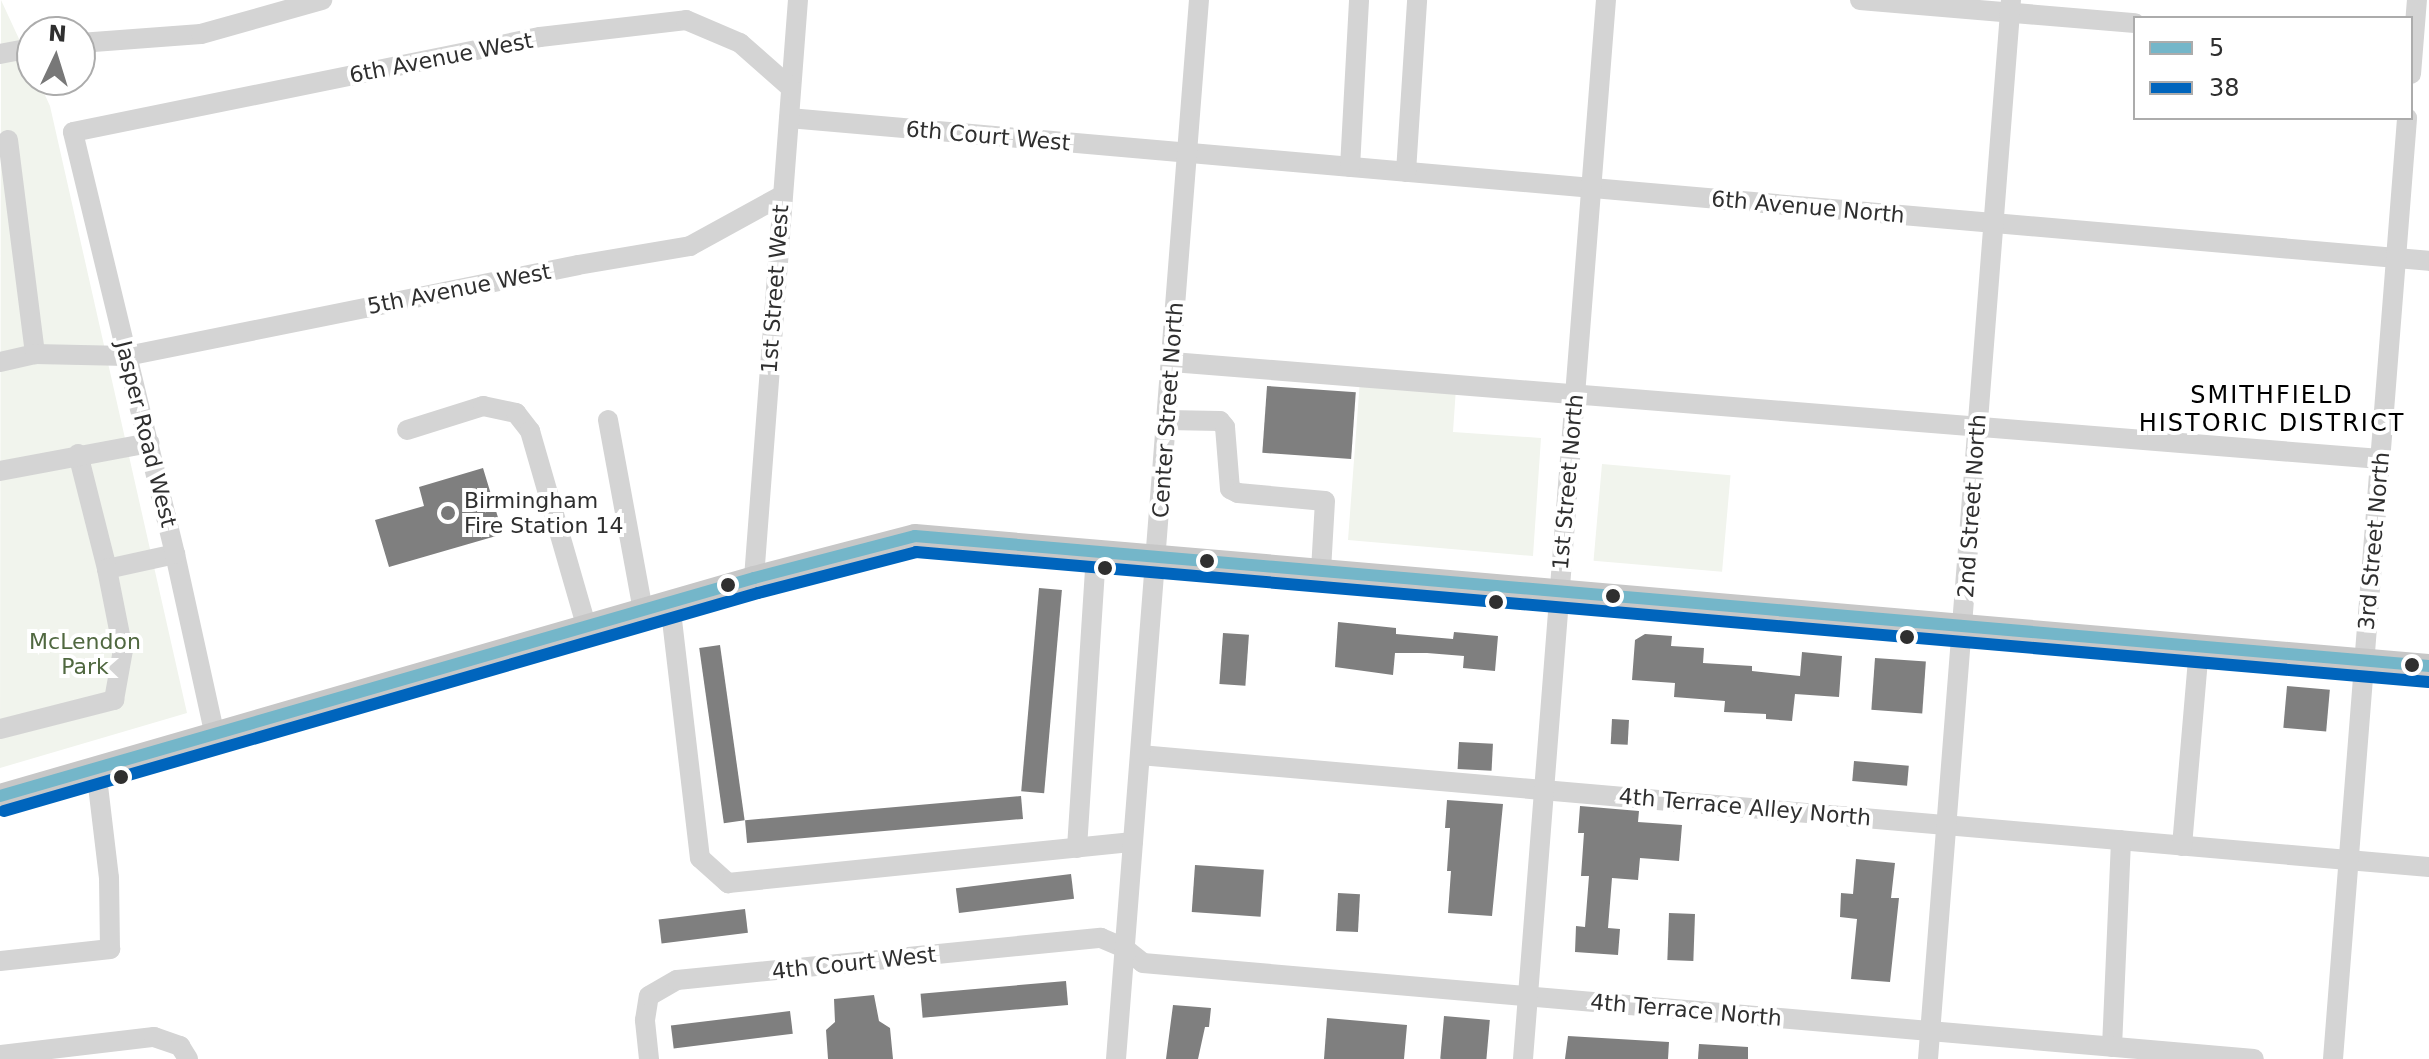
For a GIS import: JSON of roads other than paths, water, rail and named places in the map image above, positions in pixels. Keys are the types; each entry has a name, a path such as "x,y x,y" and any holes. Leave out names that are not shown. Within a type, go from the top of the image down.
{"main road":[{"path":"0,796 754,578 915,536 2429,666"}],"street":[{"path":"96,42 201,34 322,0"},
{"name":"1st Street West","path":"754,578 798,0"},
{"name":"Center Street North","path":"1116,1059 1199,0"},
{"path":"1350,167 1359,0"},
{"path":"1406,172 1417,0"},
{"name":"1st Street North","path":"1523,1059 1606,0"},
{"path":"1860,0 2011,6 2133,23"},
{"path":"2417,0 2418,47"},
{"name":"2nd Street North","path":"1928,1059 2011,6"},
{"name":"6th Avenue West","path":"73,132 540,37 686,20 740,43 791,88"},
{"name":"6th Court West","path":"789,118 1187,153"},
{"name":"3rd Street North","path":"2333,1059 2407,120"},
{"name":"Jasper Road West","path":"73,132 149,443 215,736"},
{"path":"8,140 35,354"},
{"name":"6th Avenue North","path":"1187,153 2429,261"},
{"name":"5th Avenue West","path":"0,362 35,354 127,356 563,268 690,246 781,196"},
{"path":"1172,362 2380,459"},
{"path":"407,430 483,406 516,413 530,431 587,628"},
{"path":"608,420 643,611"},
{"path":"1167,420 1220,421 1225,427 1230,489 1238,493 1325,501 1321,570"},
{"path":"0,471 149,443"},
{"path":"0,729 114,700 123,650 107,569 78,454"},
{"path":"1077,848 1096,551"},
{"path":"107,569 175,554"},
{"path":"670,603 700,858 728,883 1133,842"},
{"path":"2182,846 2199,646"},
{"name":"4th Terrace Alley North","path":"1140,755 2429,867"},
{"path":"0,961 110,949 109,878 96,769"},
{"path":"2112,1047 2121,840"},
{"name":"4th Court West","path":"649,1059 645,1020 649,996 677,980 1101,938 1124,948"},
{"name":"4th Terrace North","path":"1124,948 1143,963 2254,1059"},
{"path":"0,1055 154,1037 180,1046 188,1059"}],"place":[{"name":"Birmingham Fire Station 14","path":"448,513"}],"district":[{"name":"SMITHFIELD HISTORIC DISTRICT","path":"2272,410"}],"park label":[{"name":"McLendon Park","path":"85,654"}]}
